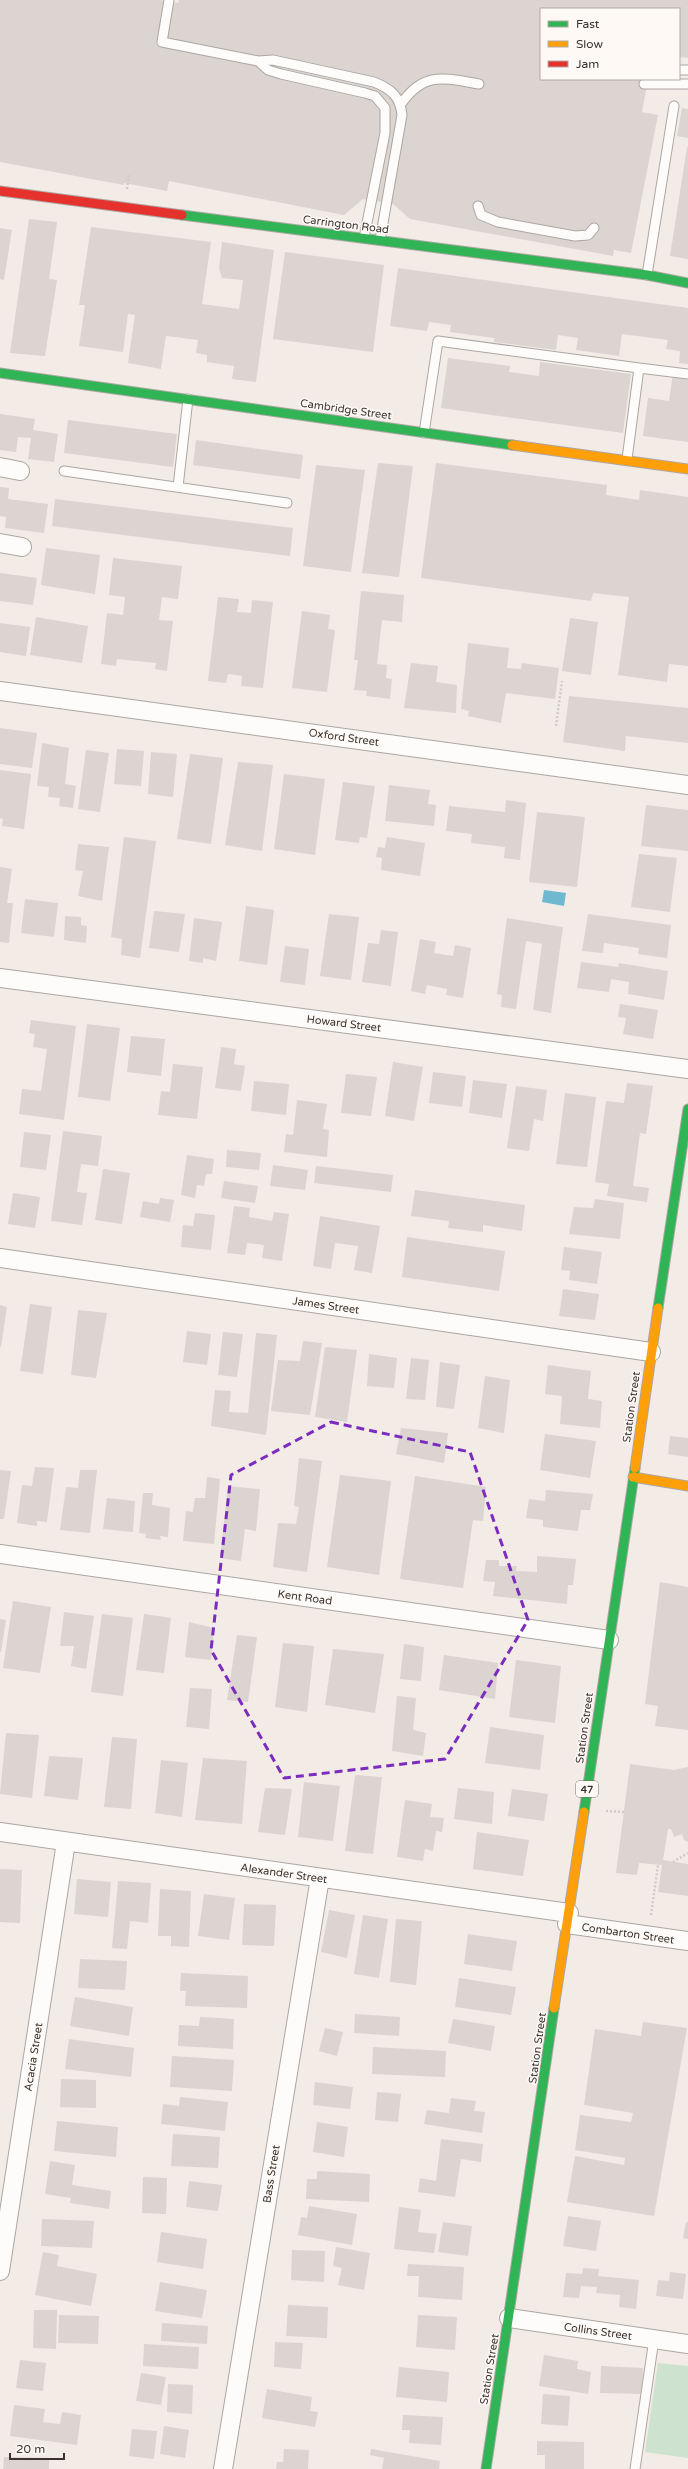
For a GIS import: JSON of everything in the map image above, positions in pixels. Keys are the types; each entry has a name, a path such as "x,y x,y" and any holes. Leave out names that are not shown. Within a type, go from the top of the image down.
{"street":[{"name":"Carrington Road","path":"0,191 647,275 688,283"},
{"name":"Cambridge Street","path":"0,373 424,432 627,458 688,469"},
{"path":"0,467 20,471"},
{"path":"0,543 22,547"},
{"name":"Oxford Street","path":"0,691 688,784"},
{"name":"Howard Street","path":"0,978 688,1069"},
{"name":"Station Street","path":"486,2469 688,1109"},
{"name":"James Street","path":"0,1258 651,1352"},
{"path":"633,1477 688,1486"},
{"name":"Kent Road","path":"0,1554 609,1640"},
{"name":"Alexander Street","path":"0,1832 320,1878 568,1918"},
{"name":"Acacia Street","path":"0,2271 66,1842"},
{"name":"Bass Street","path":"223,2469 320,1878"},
{"name":"Combarton Street","path":"568,1918 688,1942"},
{"name":"Collins Street","path":"509,2318 688,2344"}],"lane":[{"path":"169,1 162,42 258,61 273,60 374,82 387,87 395,94 401,104 402,115 380,240"},
{"path":"258,61 268,70 281,74 375,96 385,108 385,133 364,238"},
{"path":"401,104 410,90 426,81 443,78 479,84"},
{"path":"644,84 688,84"},
{"path":"647,275 674,106"},
{"path":"478,206 481,215 498,222 575,236 588,235 594,228"},
{"path":"424,432 438,341 688,374"},
{"path":"627,458 639,368"},
{"path":"178,487 188,399"},
{"path":"64,472 287,503"},
{"path":"635,2469 654,2339"}],"path":[{"path":"126,194 129,174"},
{"path":"556,726 562,681"},
{"path":"606,1811 624,1812"},
{"path":"673,1862 688,1853"},
{"path":"651,1915 658,1865"}],"highlighted area":[{"path":"331,1422 470,1452 528,1620 445,1759 284,1778 211,1650 231,1475"}],"green space":[{"path":"658,2363 688,2366 688,2458 645,2452"}],"water":[{"path":"544,890 566,893 564,906 542,902"}],"building":[{"path":"0,0 160,0 178,3 179,0 688,0 688,58 680,57 680,8 540,8 540,80 648,80 642,112 658,115 631,253 614,250 613,256 410,219 393,204 363,199 344,215 169,181 167,191 124,183 124,185 0,162"},
{"path":"682,108 688,109 688,138 677,136"},
{"path":"688,147 688,259 670,256"},
{"path":"29,219 57,222 49,279 57,280 45,356 10,353"},
{"path":"91,227 211,242 202,304 239,309 243,280 222,278 219,268 222,242 274,250 256,382 232,379 234,366 207,362 207,355 196,353 198,340 166,336 161,369 128,363 135,315 128,314 123,352 79,346 85,305 79,305"},
{"path":"0,228 12,230 4,280 0,279"},
{"path":"285,252 384,265 373,352 273,339"},
{"path":"398,268 688,308 688,364 679,363 680,351 666,349 668,340 622,334 619,356 576,350 578,338 558,335 556,350 494,342 494,338 450,332 451,325 429,322 427,331 390,326"},
{"path":"448,358 510,366 509,372 539,376 540,362 631,374 623,433 441,408"},
{"path":"673,373 688,375 688,442 643,436 648,398 669,401"},
{"path":"0,414 35,419 33,430 58,434 54,462 28,459 31,438 18,437 16,452 0,450"},
{"path":"68,420 177,434 173,467 64,453"},
{"path":"196,440 303,455 300,479 193,465"},
{"path":"378,463 413,466 399,577 362,573"},
{"path":"436,463 607,485 606,495 639,500 640,490 688,497 688,666 669,664 667,682 618,675 629,597 593,593 591,601 421,578"},
{"path":"316,465 365,470 351,572 303,566"},
{"path":"0,487 9,488 8,499 48,504 44,533 5,528 6,517 0,516"},
{"path":"55,499 293,528 290,556 52,526"},
{"path":"46,548 100,555 95,594 41,585"},
{"path":"113,558 182,566 178,599 162,597 159,620 173,621 167,671 155,669 156,663 117,659 116,666 101,664 107,613 123,615 125,597 109,595"},
{"path":"0,573 37,578 33,605 0,601"},
{"path":"361,591 404,595 402,622 382,620 377,664 387,665 386,678 392,679 390,699 366,696 367,691 354,690 358,660 354,660"},
{"path":"218,597 239,599 237,612 251,613 252,600 273,602 263,688 241,686 242,676 228,674 226,683 208,681"},
{"path":"302,611 330,615 328,629 335,630 327,692 292,688"},
{"path":"36,617 88,626 82,663 30,655"},
{"path":"570,618 598,622 591,675 562,671"},
{"path":"0,623 30,627 26,656 0,652"},
{"path":"468,643 509,648 507,668 521,669 522,663 559,668 555,699 506,693 501,723 468,716 469,711 461,709"},
{"path":"411,663 438,666 436,682 457,685 456,713 404,708"},
{"path":"569,696 688,708 688,743 626,736 625,751 563,742"},
{"path":"0,728 37,733 32,768 0,764"},
{"path":"42,743 69,748 65,784 76,786 73,808 59,806 60,798 48,797 49,787 37,786"},
{"path":"117,749 144,751 141,786 114,784"},
{"path":"86,750 109,753 100,812 78,809"},
{"path":"151,752 177,754 173,797 148,794"},
{"path":"190,754 223,758 211,844 177,839"},
{"path":"238,762 273,765 262,851 225,845"},
{"path":"0,770 31,774 24,829 2,826 3,819 0,818"},
{"path":"284,774 325,779 315,855 274,849"},
{"path":"343,782 375,786 367,838 360,837 359,843 335,840"},
{"path":"389,785 430,790 428,804 436,805 434,826 385,821"},
{"path":"506,800 526,803 520,860 504,858 505,847 471,843 472,834 446,831 449,806 505,812"},
{"path":"646,805 688,810 688,851 641,846"},
{"path":"537,812 585,817 577,887 529,882"},
{"path":"124,837 156,841 140,958 121,955 122,939 111,937"},
{"path":"387,837 425,843 420,876 381,870 382,858 376,857 378,847 385,848"},
{"path":"78,844 109,847 102,901 78,896 83,871 75,870"},
{"path":"639,854 677,858 670,912 631,907"},
{"path":"0,867 12,869 7,903 13,903 9,943 0,942"},
{"path":"25,899 58,903 54,937 21,933"},
{"path":"246,906 274,910 267,965 239,961"},
{"path":"154,911 185,914 179,952 149,948"},
{"path":"329,914 359,917 351,980 320,976"},
{"path":"588,914 671,925 667,958 638,954 639,948 604,943 603,953 582,951"},
{"path":"65,916 81,917 81,925 87,926 86,943 64,940"},
{"path":"194,918 222,922 216,961 203,958 203,963 189,961"},
{"path":"507,918 563,927 551,1013 533,1010 542,944 526,941 516,1009 501,1007 502,995 497,994"},
{"path":"381,930 398,932 391,986 362,982 368,943 379,944"},
{"path":"420,939 436,942 434,953 453,956 455,945 471,948 463,998 446,995 447,989 427,985 425,994 411,991"},
{"path":"285,946 309,949 305,985 280,982"},
{"path":"581,962 618,967 619,963 668,971 664,1000 628,994 629,982 611,979 609,992 577,988"},
{"path":"620,1004 658,1010 653,1039 623,1034 626,1018 618,1017"},
{"path":"31,1020 76,1026 64,1120 19,1114 22,1089 41,1091 47,1049 33,1047 35,1034 29,1033"},
{"path":"87,1024 120,1028 110,1101 78,1097"},
{"path":"131,1036 165,1039 161,1076 127,1072"},
{"path":"221,1047 236,1049 234,1064 245,1066 241,1091 215,1088"},
{"path":"393,1062 423,1067 414,1121 385,1116"},
{"path":"173,1064 203,1067 197,1119 158,1115 161,1091 170,1092"},
{"path":"433,1072 466,1076 462,1107 429,1103"},
{"path":"346,1074 377,1077 371,1116 341,1113"},
{"path":"473,1080 507,1084 502,1118 469,1113"},
{"path":"254,1081 289,1084 286,1115 251,1111"},
{"path":"627,1083 653,1086 646,1134 640,1133 633,1186 649,1188 647,1202 607,1196 609,1184 595,1182 606,1101 624,1103"},
{"path":"516,1086 547,1090 543,1121 534,1119 529,1151 507,1148"},
{"path":"565,1093 596,1097 587,1167 556,1164"},
{"path":"297,1100 327,1104 323,1129 329,1130 327,1157 284,1152 286,1134 293,1135"},
{"path":"63,1131 102,1136 98,1166 81,1164 77,1192 87,1193 82,1225 51,1221"},
{"path":"24,1132 51,1135 46,1170 20,1167"},
{"path":"227,1150 261,1153 259,1170 226,1167"},
{"path":"187,1155 214,1159 212,1174 206,1174 204,1186 197,1185 195,1198 181,1195"},
{"path":"273,1165 308,1170 305,1190 270,1186"},
{"path":"316,1166 393,1175 391,1192 314,1183"},
{"path":"103,1169 130,1173 122,1224 95,1220"},
{"path":"224,1181 258,1186 255,1203 221,1198"},
{"path":"415,1190 525,1205 522,1231 483,1225 483,1232 448,1228 449,1221 411,1216"},
{"path":"13,1193 40,1197 35,1228 8,1224"},
{"path":"160,1198 174,1200 170,1222 140,1217 143,1201 159,1204"},
{"path":"595,1199 624,1203 620,1239 569,1234 574,1207 593,1208"},
{"path":"234,1206 250,1208 249,1217 272,1221 274,1212 289,1214 282,1261 262,1258 264,1245 247,1243 245,1255 227,1253"},
{"path":"195,1213 215,1215 211,1250 181,1247 183,1225 193,1226"},
{"path":"320,1216 380,1226 372,1273 354,1270 358,1246 335,1243 331,1269 313,1266"},
{"path":"407,1237 505,1251 499,1291 402,1277"},
{"path":"564,1247 602,1252 597,1284 569,1280 570,1271 561,1270"},
{"path":"563,1289 599,1294 595,1320 559,1316"},
{"path":"30,1304 52,1307 43,1374 20,1371"},
{"path":"0,1305 7,1307 1,1347 0,1347"},
{"path":"78,1310 107,1313 96,1378 71,1375"},
{"path":"187,1331 211,1334 207,1365 183,1362"},
{"path":"223,1332 243,1334 237,1377 218,1375"},
{"path":"256,1333 277,1335 266,1435 211,1426 215,1390 231,1391 229,1412 248,1413"},
{"path":"303,1341 322,1343 310,1415 271,1411 278,1360 300,1361"},
{"path":"325,1347 357,1350 347,1422 315,1417"},
{"path":"369,1354 397,1358 394,1388 367,1386"},
{"path":"411,1358 429,1360 425,1400 406,1399"},
{"path":"440,1362 460,1365 454,1409 436,1407"},
{"path":"548,1365 591,1371 588,1399 602,1401 600,1428 560,1424 562,1396 545,1394"},
{"path":"485,1376 510,1380 504,1433 478,1428"},
{"path":"401,1428 448,1433 444,1463 396,1454"},
{"path":"545,1434 596,1441 590,1478 540,1470"},
{"path":"670,1436 688,1438 688,1457 668,1454"},
{"path":"299,1458 322,1461 307,1572 273,1567 278,1523 296,1524 299,1507 294,1506"},
{"path":"35,1467 54,1468 47,1522 37,1521 37,1526 17,1523 22,1485 32,1486"},
{"path":"0,1470 11,1471 4,1519 0,1519"},
{"path":"80,1470 97,1470 90,1533 60,1530 66,1487 78,1488"},
{"path":"340,1475 391,1481 379,1575 327,1567"},
{"path":"415,1476 486,1487 483,1521 473,1520 463,1588 400,1579"},
{"path":"207,1477 220,1479 214,1544 183,1541 186,1511 193,1512 195,1498 205,1498"},
{"path":"228,1486 260,1489 256,1531 245,1529 241,1561 220,1558"},
{"path":"546,1490 593,1494 590,1510 581,1510 578,1531 543,1527 543,1520 526,1518 529,1499 545,1501"},
{"path":"143,1493 153,1493 152,1505 170,1508 168,1537 160,1536 161,1540 145,1538 146,1534 139,1533"},
{"path":"107,1498 135,1501 133,1532 103,1529"},
{"path":"537,1556 576,1559 573,1585 568,1585 567,1604 493,1596 495,1582 483,1581 486,1560 499,1560 499,1566 517,1566 516,1571 537,1572"},
{"path":"660,1582 688,1587 688,1730 655,1726 658,1706 645,1704"},
{"path":"13,1601 51,1607 40,1673 3,1668"},
{"path":"64,1612 94,1616 86,1669 71,1666 74,1646 60,1646"},
{"path":"102,1614 133,1618 123,1696 91,1692"},
{"path":"144,1614 171,1618 164,1673 136,1670"},
{"path":"0,1619 6,1620 1,1652 0,1652"},
{"path":"189,1622 214,1628 211,1660 185,1657"},
{"path":"237,1635 257,1637 248,1702 227,1700"},
{"path":"283,1643 314,1646 307,1712 275,1707"},
{"path":"404,1644 424,1647 421,1681 400,1679"},
{"path":"333,1649 384,1654 375,1713 325,1705"},
{"path":"444,1655 498,1663 495,1699 439,1690"},
{"path":"516,1660 561,1666 555,1723 509,1717"},
{"path":"190,1688 212,1689 209,1729 186,1727"},
{"path":"397,1696 416,1698 413,1730 426,1733 423,1756 392,1751"},
{"path":"490,1727 544,1735 540,1770 485,1763"},
{"path":"6,1733 39,1735 32,1798 0,1794"},
{"path":"112,1737 137,1739 131,1809 104,1807"},
{"path":"49,1756 83,1758 78,1800 44,1796"},
{"path":"203,1758 247,1761 242,1824 195,1820"},
{"path":"161,1760 188,1763 182,1817 155,1813"},
{"path":"630,1764 674,1770 688,1767 688,1842 684,1840 682,1834 674,1837 671,1829 668,1829 663,1860 688,1864 688,1896 658,1892 662,1865 639,1863 637,1875 616,1873"},
{"path":"355,1775 382,1777 373,1854 345,1851"},
{"path":"304,1782 340,1786 333,1841 298,1837"},
{"path":"265,1788 292,1789 285,1835 258,1832"},
{"path":"458,1788 494,1792 492,1824 454,1819"},
{"path":"512,1789 548,1794 544,1821 508,1816"},
{"path":"405,1800 432,1804 430,1817 444,1818 442,1832 436,1831 433,1851 425,1849 423,1861 397,1857"},
{"path":"477,1832 529,1840 523,1876 473,1869"},
{"path":"0,1869 22,1870 20,1923 0,1922"},
{"path":"77,1879 111,1882 108,1917 74,1914"},
{"path":"118,1881 151,1883 148,1923 130,1921 127,1949 112,1948"},
{"path":"160,1889 191,1891 189,1947 171,1946 171,1936 158,1936"},
{"path":"204,1894 235,1898 229,1940 198,1936"},
{"path":"244,1904 276,1905 274,1946 242,1945"},
{"path":"329,1910 355,1915 347,1958 321,1952"},
{"path":"363,1915 388,1919 379,1978 354,1974"},
{"path":"396,1919 422,1921 416,1985 390,1982"},
{"path":"468,1934 517,1941 512,1971 464,1964"},
{"path":"80,1959 127,1961 125,1990 78,1988"},
{"path":"181,1973 248,1976 247,2008 185,2006 186,1991 180,1991"},
{"path":"459,1978 516,1987 511,2015 455,2007"},
{"path":"75,1997 133,2007 129,2036 70,2026"},
{"path":"355,2014 400,2017 399,2036 354,2033"},
{"path":"200,2017 234,2019 233,2049 178,2046 179,2025 199,2026"},
{"path":"453,2019 495,2026 491,2051 448,2043"},
{"path":"643,2022 687,2028 654,2216 567,2202 575,2156 624,2165 625,2158 575,2150 580,2115 631,2122 633,2113 584,2105 595,2029 641,2036"},
{"path":"325,2028 343,2032 337,2056 319,2051"},
{"path":"69,2039 134,2048 131,2077 65,2069"},
{"path":"373,2047 446,2051 445,2077 372,2074"},
{"path":"172,2056 234,2060 232,2091 170,2087"},
{"path":"61,2079 96,2080 96,2108 60,2107"},
{"path":"315,2082 353,2087 350,2109 313,2105"},
{"path":"377,2092 401,2094 398,2122 375,2120"},
{"path":"180,2097 228,2102 225,2131 161,2124 163,2104 179,2106"},
{"path":"451,2098 476,2101 474,2111 485,2112 482,2133 424,2124 427,2110 449,2113"},
{"path":"57,2121 118,2127 116,2157 54,2151"},
{"path":"317,2122 348,2127 344,2157 313,2152"},
{"path":"173,2134 220,2137 218,2168 171,2166"},
{"path":"441,2139 483,2144 481,2162 461,2159 455,2197 418,2192 420,2178 436,2181"},
{"path":"50,2161 75,2165 72,2185 111,2191 109,2209 70,2203 71,2198 45,2194"},
{"path":"317,2171 370,2174 369,2202 306,2199 307,2179 317,2179"},
{"path":"143,2177 167,2178 166,2214 142,2213"},
{"path":"189,2181 222,2185 218,2211 186,2207"},
{"path":"309,2206 357,2214 352,2245 298,2235 301,2217 307,2218"},
{"path":"399,2207 421,2210 418,2232 437,2234 434,2253 394,2249"},
{"path":"568,2216 601,2221 596,2251 563,2246"},
{"path":"42,2219 94,2221 92,2248 41,2246"},
{"path":"443,2222 472,2226 468,2256 438,2252"},
{"path":"686,2222 688,2222 688,2239 683,2238"},
{"path":"161,2232 207,2239 203,2269 157,2262"},
{"path":"336,2247 370,2253 364,2290 338,2285 342,2268 333,2266"},
{"path":"292,2250 325,2251 324,2282 291,2280"},
{"path":"43,2252 59,2255 57,2266 97,2274 91,2306 35,2295"},
{"path":"408,2264 464,2267 462,2300 418,2297 419,2276 407,2276"},
{"path":"583,2268 599,2269 598,2276 639,2280 636,2309 619,2307 620,2295 596,2293 597,2287 581,2286 579,2298 563,2297 566,2273 582,2274"},
{"path":"670,2272 686,2274 683,2299 656,2296 658,2280 669,2281"},
{"path":"160,2282 207,2290 202,2318 155,2311"},
{"path":"288,2305 328,2307 327,2338 286,2336"},
{"path":"34,2310 57,2310 56,2349 33,2348"},
{"path":"59,2315 99,2316 98,2344 58,2343"},
{"path":"418,2315 457,2317 455,2350 416,2347"},
{"path":"162,2323 208,2326 207,2344 161,2341"},
{"path":"275,2342 303,2343 301,2369 274,2367"},
{"path":"144,2344 199,2347 198,2369 143,2366"},
{"path":"544,2355 578,2361 577,2369 591,2372 588,2394 539,2386"},
{"path":"20,2360 46,2363 43,2391 16,2388"},
{"path":"601,2366 643,2368 642,2394 600,2393"},
{"path":"399,2367 449,2372 447,2402 396,2397"},
{"path":"141,2373 166,2377 161,2405 136,2401"},
{"path":"168,2384 193,2385 192,2414 167,2412"},
{"path":"267,2389 312,2397 310,2411 318,2412 315,2427 262,2418"},
{"path":"543,2394 570,2396 568,2426 541,2424"},
{"path":"14,2405 45,2409 43,2422 60,2424 62,2412 81,2415 77,2445 10,2436"},
{"path":"403,2415 443,2417 441,2445 409,2443 410,2430 402,2430"},
{"path":"164,2426 189,2430 185,2458 160,2454"},
{"path":"132,2429 157,2431 154,2459 129,2456"},
{"path":"537,2441 584,2442 584,2469 545,2469 545,2455 537,2455"},
{"path":"284,2449 309,2450 308,2469 276,2469 277,2462 283,2462"},
{"path":"371,2449 440,2461 439,2469 382,2469 384,2458 370,2455"},
{"path":"4,2457 49,2458 49,2469 3,2469"}],"traffic: fast":[{"path":"182,215 647,275 688,283"},
{"path":"0,373 512,445"},
{"path":"658,1308 688,1109"},
{"path":"584,1812 635,1468"},
{"path":"486,2469 554,2008"}],"traffic: slow":[{"path":"512,445 688,469"},
{"path":"635,1468 658,1308"},
{"path":"633,1477 688,1486"},
{"path":"554,2008 584,1812"}],"traffic: jam":[{"path":"0,191 182,215"}]}
